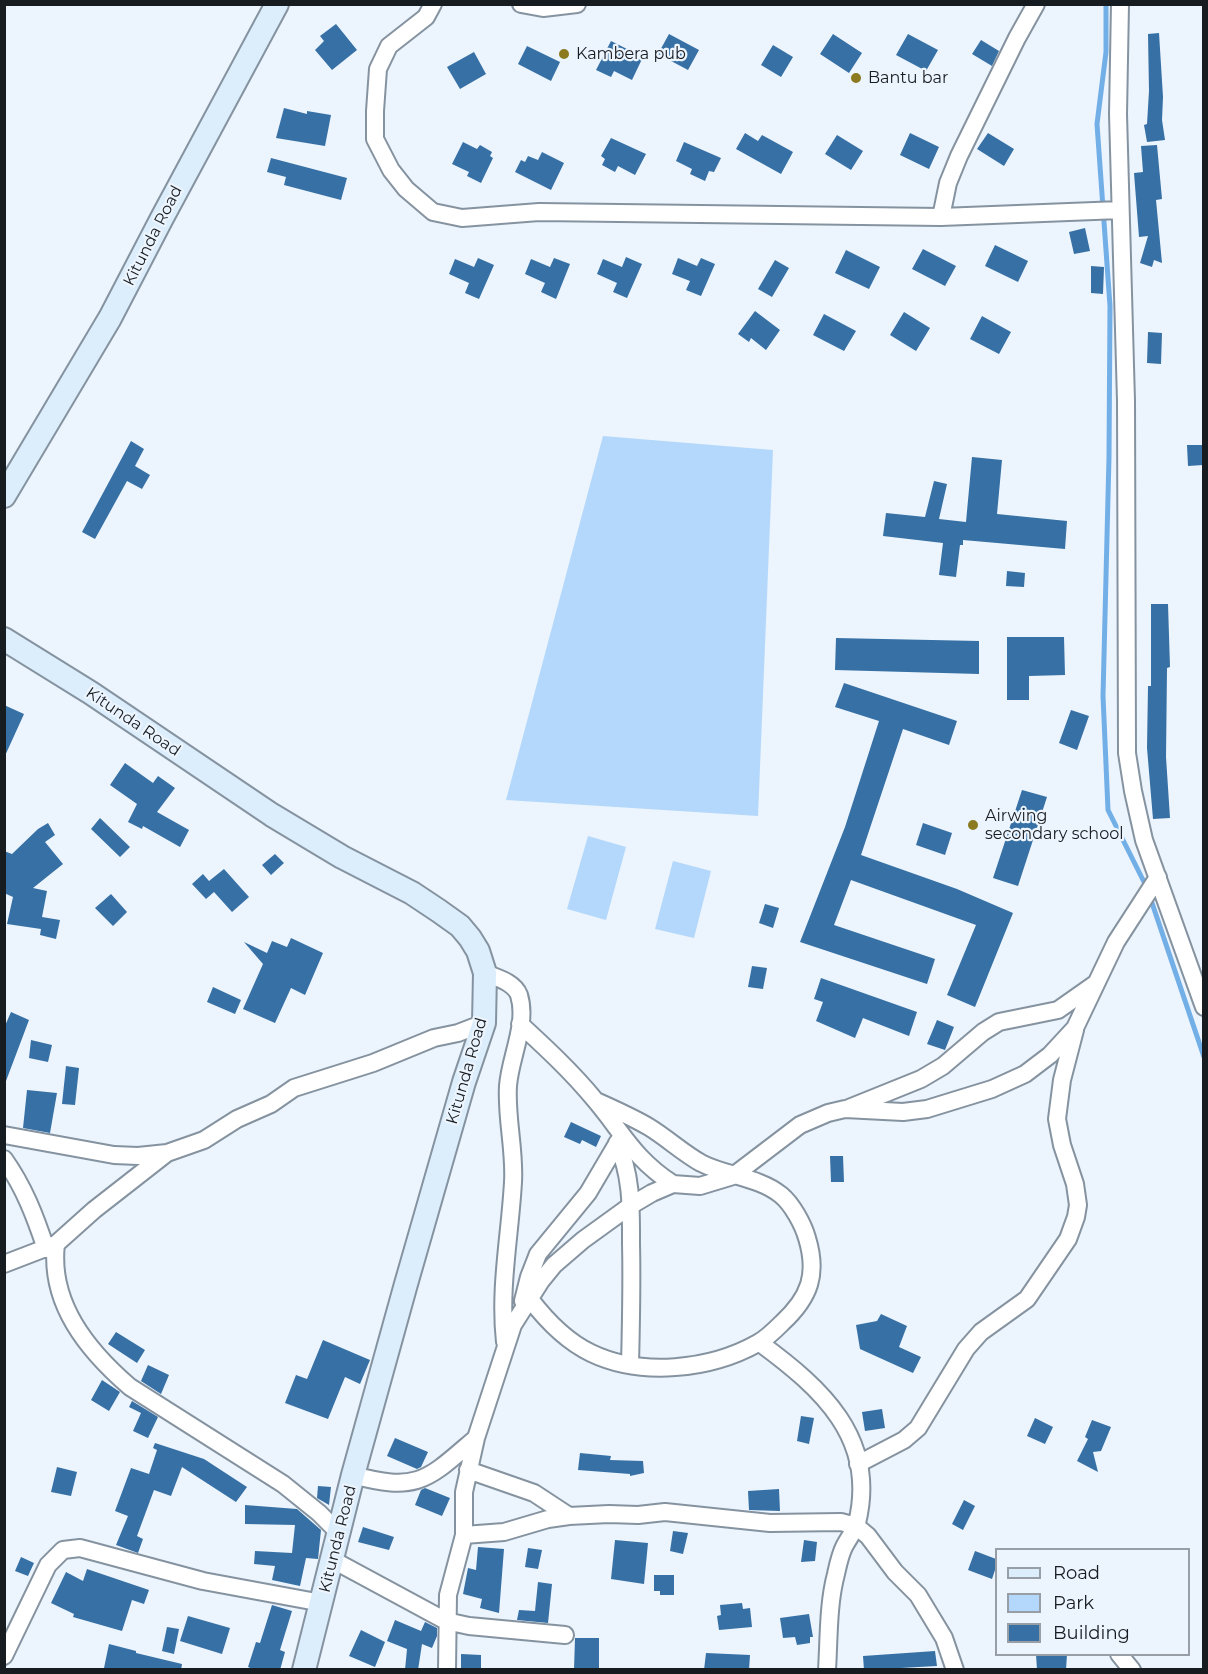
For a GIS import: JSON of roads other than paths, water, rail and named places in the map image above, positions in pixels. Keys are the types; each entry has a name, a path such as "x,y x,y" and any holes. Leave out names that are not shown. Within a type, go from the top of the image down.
{"street":[{"name":"Kitunda Road","path":"4,496 110,318 277,4"},
{"path":"433,4 426,17 389,46 378,69 375,111 375,139 391,170 406,189 433,212 462,218 540,212 941,217 1120,210"},
{"path":"521,4 543,8 577,4"},
{"path":"941,217 948,183 959,156 1036,4"},
{"path":"1120,4 1118,114 1126,401 1127,753 1142,831 1203,1007"},
{"name":"Kitunda Road","path":"4,639 91,693 272,815 342,857 412,893 439,911 460,926 470,938 478,951 485,973 484,1023 432,1191 353,1475 304,1670"},
{"path":"858,1464 904,1440 918,1428 966,1349 981,1332 1027,1299 1068,1239 1078,1205 1075,1184 1057,1119 1062,1080 1075,1028 1127,921 1158,878"},
{"path":"485,973 511,984 518,994 520,1024 508,1089 513,1180 502,1312 506,1346"},
{"path":"619,1140 654,1172 673,1184 700,1186 732,1176 800,1125 921,1079 999,1022 1058,1010 1096,984"},
{"path":"4,1135 114,1155 138,1156 167,1153 204,1140 237,1119 271,1104 294,1088 373,1063 434,1038 458,1033 484,1023"},
{"path":"520,1024 569,1070 596,1101 619,1140 630,1185 632,1259 630,1365"},
{"path":"845,1109 867,1112 911,1111 952,1102 992,1089 1025,1074 1050,1055 1075,1028"},
{"path":"530,1299 543,1316 564,1335 590,1353 630,1365 676,1366 701,1363 760,1343 788,1318 808,1291 812,1272 811,1252 805,1232 782,1196 764,1184 732,1176 701,1163 650,1127 596,1101"},
{"path":"447,1670 448,1595 464,1535 464,1492 468,1470 506,1346 520,1313 529,1276 538,1254 588,1193 619,1140"},
{"path":"4,1263 51,1246 167,1153"},
{"path":"4,1159 21,1183 51,1246 61,1298 79,1333 108,1368 130,1387 283,1484 319,1513 339,1533"},
{"path":"520,1313 541,1281 568,1251 630,1206 673,1184"},
{"path":"760,1343 799,1372 830,1404 842,1419 858,1464 861,1489 856,1526 843,1548 831,1596 827,1670"},
{"path":"353,1475 394,1484 414,1482 431,1475 477,1438"},
{"path":"468,1470 534,1493 569,1516"},
{"path":"464,1535 504,1532 548,1519 569,1516 638,1515 665,1512 770,1523 841,1522 856,1526 868,1536 895,1572 918,1595 944,1638 955,1670"},
{"path":"4,1656 48,1565 63,1550 80,1548 203,1581 322,1603"},
{"path":"333,1560 446,1621 469,1626 564,1635"},
{"path":"1121,1656 1132,1670"}],"waterway":[{"path":"1106,4 1106,52 1097,124 1110,306 1103,696 1108,810 1147,888"},
{"path":"1150,897 1204,1057"}],"place":[{"name":"Kambera pub","path":"564,54"},
{"name":"Bantu bar","path":"856,78"},
{"name":"Airwing secondary school","path":"973,825"}]}
